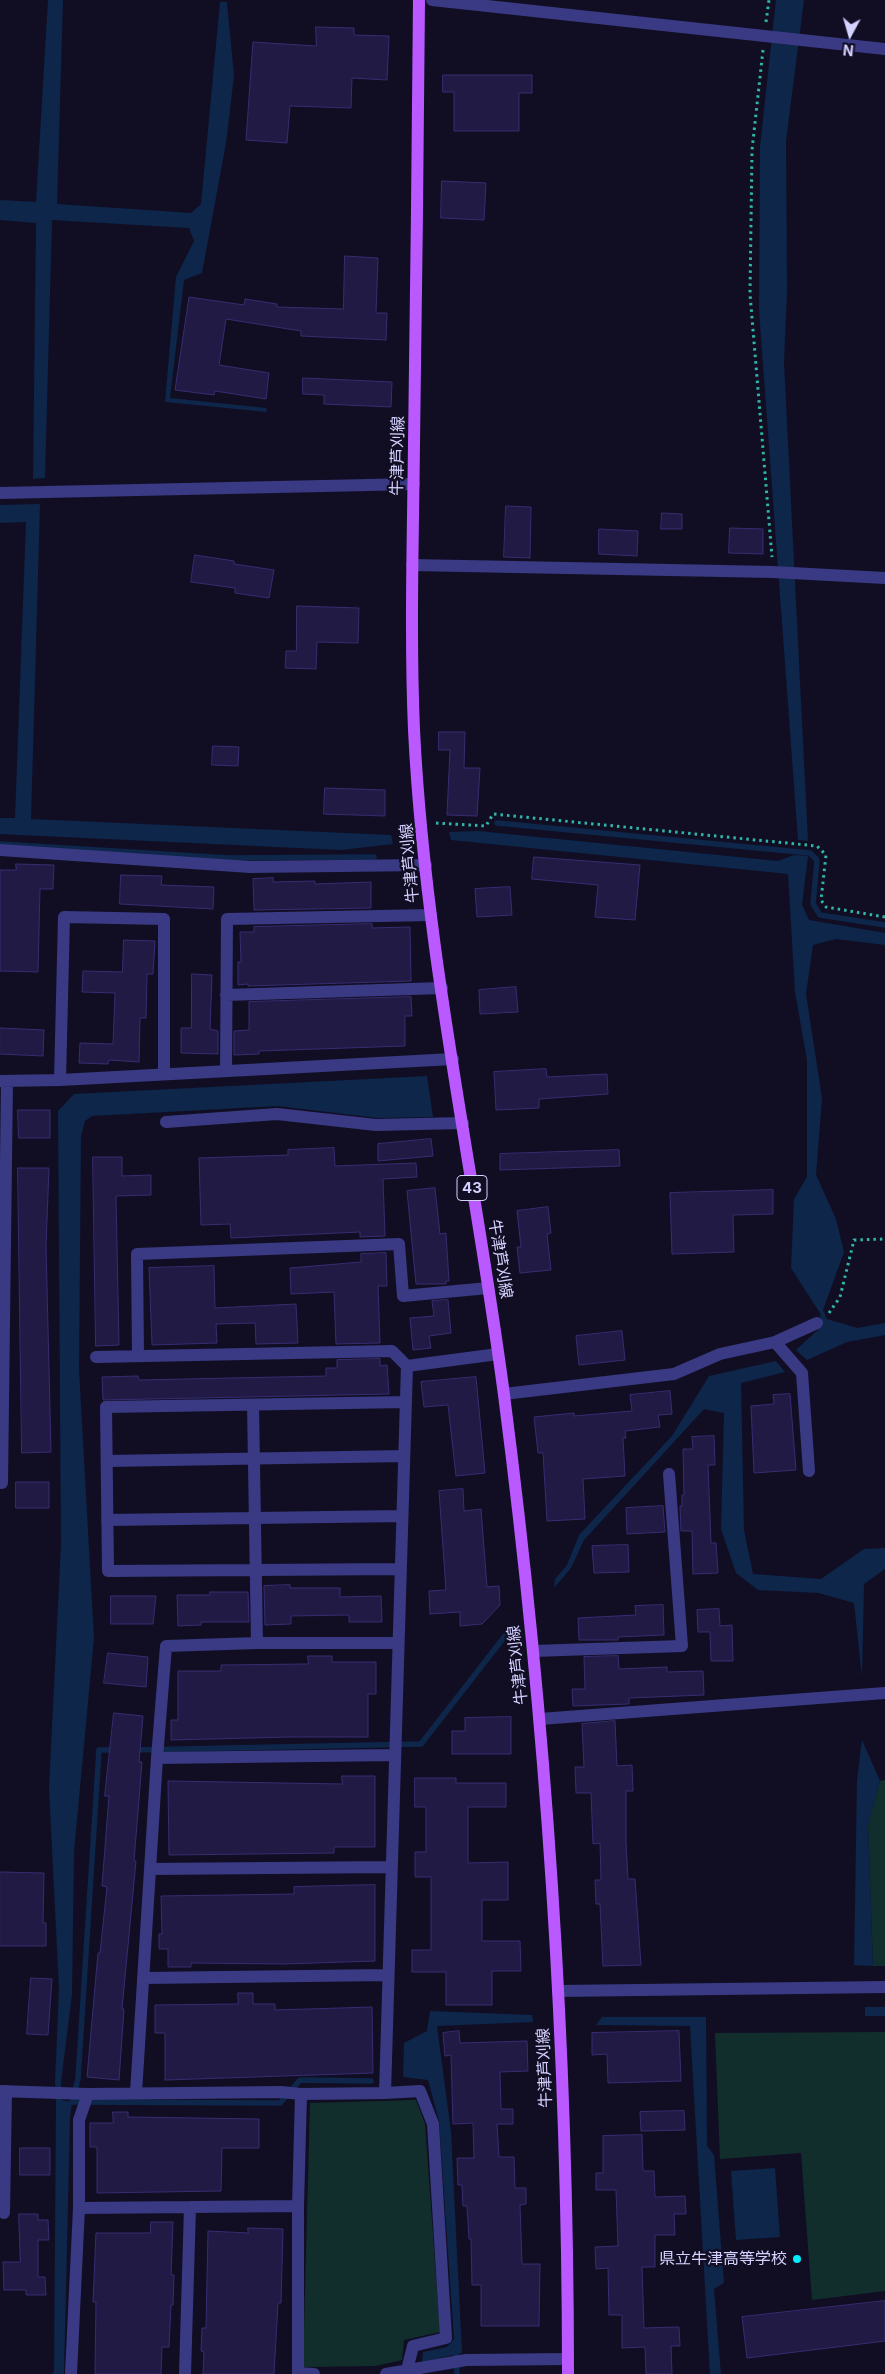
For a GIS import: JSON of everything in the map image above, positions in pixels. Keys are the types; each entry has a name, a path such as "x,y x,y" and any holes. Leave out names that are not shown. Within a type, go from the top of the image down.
{"main road":[{"name":"牛津芦刈線","path":"419,0 412,565 414,730 431,916 504,1394 540,1719 558,1991 567,2243 568,2374"}],"street":[{"path":"432,0 885,49"},
{"path":"0,493 414,484"},
{"path":"412,565 774,572 885,578"},
{"path":"0,850 250,867 426,865"},
{"path":"226,1071 226,919 431,916"},
{"path":"60,1080 64,917 164,918 164,1074"},
{"path":"226,995 442,988"},
{"path":"2,1483 3,1081 60,1080 453,1059"},
{"path":"166,1122 277,1114 376,1125 463,1123"},
{"path":"138,1356 137,1254 399,1244 404,1296 488,1288"},
{"path":"504,1394 674,1374 720,1354 775,1342 817,1323"},
{"path":"775,1342 802,1373 809,1472"},
{"path":"96,1357 392,1351 406,1366 385,2093"},
{"path":"406,1366 498,1354"},
{"path":"400,1570 108,1571 106,1407 406,1402"},
{"path":"253,1405 257,1643"},
{"path":"106,1461 254,1457 404,1456"},
{"path":"533,1651 682,1646 669,1474"},
{"path":"108,1520 402,1516"},
{"path":"136,2093 156,1758 166,1646 257,1643 398,1643"},
{"path":"540,1719 882,1694"},
{"path":"156,1758 394,1756"},
{"path":"150,1869 391,1867"},
{"path":"143,1978 388,1975"},
{"path":"558,1991 885,1987"},
{"path":"3,2204 3,2091 50,2091 84,2094 281,2092 301,2094 420,2091 433,2124 446,2338 413,2346 406,2370"},
{"path":"71,2374 79,2208 79,2120 83,2109 84,2094"},
{"path":"301,2094 298,2206 298,2374 314,2374"},
{"path":"79,2208 298,2206"},
{"path":"185,2374 190,2207"},
{"path":"386,2374 466,2360 568,2359"}],"path":[{"path":"768,0 752,150 750,294 774,572"},
{"path":"422,822 486,826 493,814 817,846 826,855 821,900 826,907 885,917"},
{"path":"830,1312 840,1296 854,1240 885,1239"}],"green space":[{"path":"885,1780 885,1966 873,1966 868,1824 880,1781"},
{"path":"885,2032 885,2291 812,2300 801,2153 720,2159 715,2033"},
{"path":"416,2100 425,2124 440,2332 404,2340 402,2360 375,2366 303,2367 310,2103"}],"water":[{"path":"48,0 63,0 57,204 191,213 201,204 220,2 227,2 234,76 226,143 202,273 184,280 170,398 266,408 267,412 165,402 176,277 194,241 189,228 52,220 45,478 33,479 36,223 0,220 0,200 36,202"},
{"path":"776,0 804,0 786,141 787,289 784,363 808,841 798,840 759,310 760,147"},
{"path":"40,504 31,819 391,835 393,844 341,850 0,834 0,818 15,818 26,522 0,523 0,505"},
{"path":"478,831 778,861 794,855 808,856 802,905 809,920 885,933 885,945 836,939 813,945 806,994 822,1098 816,1175 836,1219 844,1252 823,1310 827,1319 857,1328 885,1323 885,1335 847,1342 807,1360 796,1350 822,1326 820,1313 791,1268 794,1199 807,1177 807,1060 795,992 788,874 451,840 449,832"},
{"path":"427,1076 433,1117 378,1118 277,1106 92,1116 85,1121 81,1136 79,1370 94,1638 74,1852 72,1994 61,2082 62,2100 72,2102 70,2118 64,2374 52,2374 54,2371 55,2082 59,1989 49,1788 61,1545 58,1111 74,1094"},
{"path":"776,1361 785,1372 741,1383 744,1530 753,1574 821,1579 864,1549 885,1548 885,1569 864,1584 862,1677 854,1603 819,1593 758,1590 736,1573 721,1529 724,1413 704,1409 584,1540 571,1568 554,1588 555,1579 567,1565 579,1535 672,1436 709,1376"},
{"path":"862,1740 880,1781 868,1825 873,1966 854,1965 857,1780"},
{"path":"865,2007 885,2007 885,2016 865,2016"},
{"path":"430,2011 532,2015 533,2022 437,2026 451,2132 462,2353 422,2362 423,2352 447,2347 454,2339 439,2121 428,2080 403,2077 404,2043 427,2031"},
{"path":"602,2017 706,2017 707,2146 714,2155 724,2283 714,2289 721,2374 710,2374 690,2026 596,2025"},
{"path":"775,2168 780,2237 736,2240 731,2171"}],"building":[{"path":"316,27 354,28 354,35 389,36 387,80 352,78 351,108 290,106 287,143 246,140 253,42 316,46"},
{"path":"443,75 532,75 532,93 519,93 519,131 454,131 454,92 443,92"},
{"path":"442,181 486,183 484,220 441,218"},
{"path":"345,256 378,258 376,313 387,313 386,340 301,336 301,331 226,319 219,365 269,373 266,399 215,391 214,395 175,390 189,297 244,305 245,299 277,304 277,307 343,309"},
{"path":"303,378 392,382 391,407 324,404 324,395 303,394"},
{"path":"506,506 531,507 530,558 504,557"},
{"path":"662,513 682,514 682,529 661,529"},
{"path":"730,528 763,529 763,554 729,553"},
{"path":"599,529 638,531 637,556 599,554"},
{"path":"195,555 234,561 234,564 274,570 269,598 235,593 235,588 191,582"},
{"path":"297,606 359,608 358,643 317,642 316,669 285,668 286,651 296,651"},
{"path":"439,732 465,732 464,768 480,768 477,816 447,815 450,750 439,750"},
{"path":"213,746 239,747 238,766 212,765"},
{"path":"325,788 385,790 385,816 324,814"},
{"path":"534,857 640,865 635,920 595,917 598,885 532,879"},
{"path":"16,864 54,865 53,889 40,889 38,972 0,971 0,870 16,870"},
{"path":"121,875 162,876 161,885 214,887 213,909 120,904"},
{"path":"273,878 273,882 315,881 315,884 371,882 371,908 254,910 253,879"},
{"path":"510,887 512,915 477,917 475,889"},
{"path":"372,924 372,928 410,927 411,981 238,985 238,962 241,962 240,932 254,932 254,927"},
{"path":"124,940 155,941 153,974 147,974 146,1018 140,1018 139,1062 109,1060 108,1064 79,1063 80,1043 113,1044 115,993 82,992 83,971 122,972"},
{"path":"192,974 212,975 210,1029 218,1031 218,1054 181,1053 181,1028 191,1028"},
{"path":"516,987 518,1012 480,1014 479,990"},
{"path":"411,997 412,1016 405,1016 405,1046 259,1051 259,1054 234,1055 234,1031 249,1030 249,1002"},
{"path":"0,1028 44,1030 43,1056 0,1054"},
{"path":"546,1069 547,1077 607,1074 608,1094 539,1099 539,1108 496,1110 494,1072"},
{"path":"18,1110 50,1110 50,1138 19,1138"},
{"path":"431,1139 433,1156 378,1161 378,1144"},
{"path":"334,1148 335,1166 416,1163 417,1177 383,1179 385,1236 360,1237 360,1232 231,1238 230,1224 201,1225 199,1158 288,1155 288,1150"},
{"path":"619,1150 620,1166 500,1170 500,1154"},
{"path":"93,1157 122,1157 122,1176 151,1175 151,1195 116,1196 119,1345 96,1346"},
{"path":"18,1168 49,1168 46,1246 51,1452 22,1453"},
{"path":"435,1188 440,1234 446,1233 449,1281 446,1281 446,1284 416,1284 407,1191"},
{"path":"773,1190 773,1214 733,1215 734,1252 672,1254 670,1193"},
{"path":"548,1207 551,1233 547,1234 551,1270 520,1273 517,1247 521,1247 517,1211"},
{"path":"386,1253 387,1286 378,1286 380,1343 336,1344 334,1292 291,1294 290,1268 361,1262 361,1254"},
{"path":"214,1266 215,1308 296,1304 298,1343 256,1344 255,1323 216,1324 217,1343 152,1345 149,1268"},
{"path":"448,1300 451,1333 429,1336 431,1348 413,1350 410,1318 434,1316 432,1301"},
{"path":"622,1331 625,1360 579,1365 576,1336"},
{"path":"380,1359 380,1366 387,1365 389,1394 103,1400 102,1377 138,1376 139,1380 326,1376 326,1368 337,1368 337,1360"},
{"path":"476,1377 485,1473 456,1476 448,1405 424,1407 421,1382"},
{"path":"670,1391 672,1414 658,1415 660,1427 625,1431 626,1438 623,1438 625,1476 583,1479 585,1519 547,1521 543,1453 538,1453 534,1417 574,1413 574,1416 632,1411 630,1395"},
{"path":"790,1394 796,1470 754,1473 751,1406 774,1404 773,1395"},
{"path":"714,1436 715,1465 708,1465 711,1543 716,1543 718,1573 693,1574 692,1531 681,1531 680,1506 682,1506 682,1495 684,1495 683,1449 693,1449 692,1437"},
{"path":"16,1482 49,1482 49,1508 16,1508"},
{"path":"463,1489 464,1511 481,1509 487,1587 499,1586 500,1605 482,1624 460,1626 460,1612 430,1614 429,1591 446,1590 439,1491"},
{"path":"663,1506 665,1532 627,1534 626,1508"},
{"path":"628,1545 629,1572 594,1573 592,1546"},
{"path":"290,1585 290,1588 340,1588 340,1597 381,1596 382,1622 349,1622 349,1615 291,1616 291,1624 265,1625 264,1586"},
{"path":"210,1592 248,1592 249,1622 201,1622 201,1625 178,1626 177,1595 210,1595"},
{"path":"111,1596 156,1596 153,1624 111,1624"},
{"path":"663,1605 664,1635 618,1637 618,1640 579,1640 578,1618 636,1615 635,1606"},
{"path":"719,1609 720,1626 732,1625 733,1661 711,1661 710,1632 698,1632 697,1610"},
{"path":"108,1653 148,1657 146,1687 104,1683"},
{"path":"308,1656 332,1656 332,1662 376,1662 376,1694 368,1694 368,1737 171,1740 171,1720 178,1720 178,1671 221,1671 221,1665 308,1664"},
{"path":"618,1656 619,1669 667,1667 667,1672 703,1671 704,1695 629,1698 629,1704 573,1706 572,1689 585,1689 584,1657"},
{"path":"114,1713 143,1716 139,1762 142,1762 134,1861 136,1861 122,2009 124,2009 119,2080 87,2077 98,1953 100,1953 107,1887 102,1886 109,1796 105,1796"},
{"path":"511,1717 511,1754 452,1754 452,1731 465,1731 465,1718"},
{"path":"615,1721 617,1766 632,1765 633,1791 626,1791 626,1842 628,1879 635,1879 641,1965 603,1966 600,1904 596,1904 595,1880 601,1880 600,1843 593,1844 591,1793 576,1793 575,1767 584,1767 582,1724"},
{"path":"342,1776 375,1776 375,1847 334,1847 334,1853 169,1855 168,1781 342,1784"},
{"path":"415,1778 456,1778 456,1783 506,1783 506,1807 468,1807 468,1863 508,1862 508,1900 482,1900 482,1941 520,1941 521,1971 492,1971 492,2005 446,2005 446,1972 412,1972 412,1950 431,1950 431,1877 415,1877 415,1852 426,1852 426,1807 415,1807"},
{"path":"0,1872 44,1873 43,1923 46,1923 46,1946 0,1946"},
{"path":"375,1885 375,1961 284,1964 191,1963 191,1967 168,1967 168,1949 159,1949 159,1934 162,1934 161,1896 294,1894 294,1887"},
{"path":"31,1978 52,1979 48,2035 27,2034"},
{"path":"238,1993 253,1993 253,2004 275,2004 275,2010 372,2007 373,2073 165,2080 165,2033 155,2033 155,2005 238,2004"},
{"path":"459,2031 460,2043 527,2041 528,2071 500,2072 501,2109 513,2109 513,2124 497,2124 499,2157 514,2157 515,2188 526,2188 526,2204 520,2205 522,2264 540,2264 539,2326 481,2326 481,2285 472,2285 471,2239 469,2239 467,2206 463,2206 462,2185 458,2185 457,2158 474,2158 473,2123 453,2124 451,2055 445,2056 443,2033"},
{"path":"679,2031 681,2081 608,2083 607,2054 592,2055 592,2033"},
{"path":"684,2111 685,2130 641,2131 640,2112"},
{"path":"113,2112 128,2112 128,2117 259,2119 259,2148 222,2148 221,2191 97,2193 97,2147 90,2147 90,2123 113,2123"},
{"path":"642,2135 643,2171 654,2171 655,2197 685,2196 686,2214 674,2214 675,2235 655,2235 655,2267 642,2267 644,2328 679,2327 680,2346 671,2346 672,2374 646,2374 645,2347 622,2348 622,2315 609,2315 608,2268 596,2269 595,2247 618,2246 616,2190 596,2190 596,2173 603,2173 603,2136"},
{"path":"20,2148 50,2148 50,2175 20,2175"},
{"path":"19,2214 38,2214 38,2220 48,2220 49,2240 38,2240 38,2277 45,2277 46,2295 26,2295 26,2290 4,2290 3,2262 20,2262"},
{"path":"151,2222 173,2222 171,2275 174,2275 173,2305 171,2305 169,2347 162,2347 161,2374 95,2374 96,2302 93,2302 96,2233 150,2233"},
{"path":"248,2228 283,2229 281,2303 278,2303 274,2374 203,2374 204,2352 201,2351 202,2328 206,2328 208,2231 248,2233"},
{"path":"885,2301 885,2341 747,2358 742,2317"}],"waterway":[{"path":"497,823 810,853 817,860 813,904 820,915 885,925"},
{"path":"0,844 229,858 374,857"},
{"path":"133,1750 421,1744 505,1636"},
{"path":"116,1750 99,1750 78,2079 72,2102 280,2103 300,2080 371,2081"},
{"path":"456,2354 457,2374"}],"place":[{"name":"県立牛津高等学校","path":"797,2259"}]}
